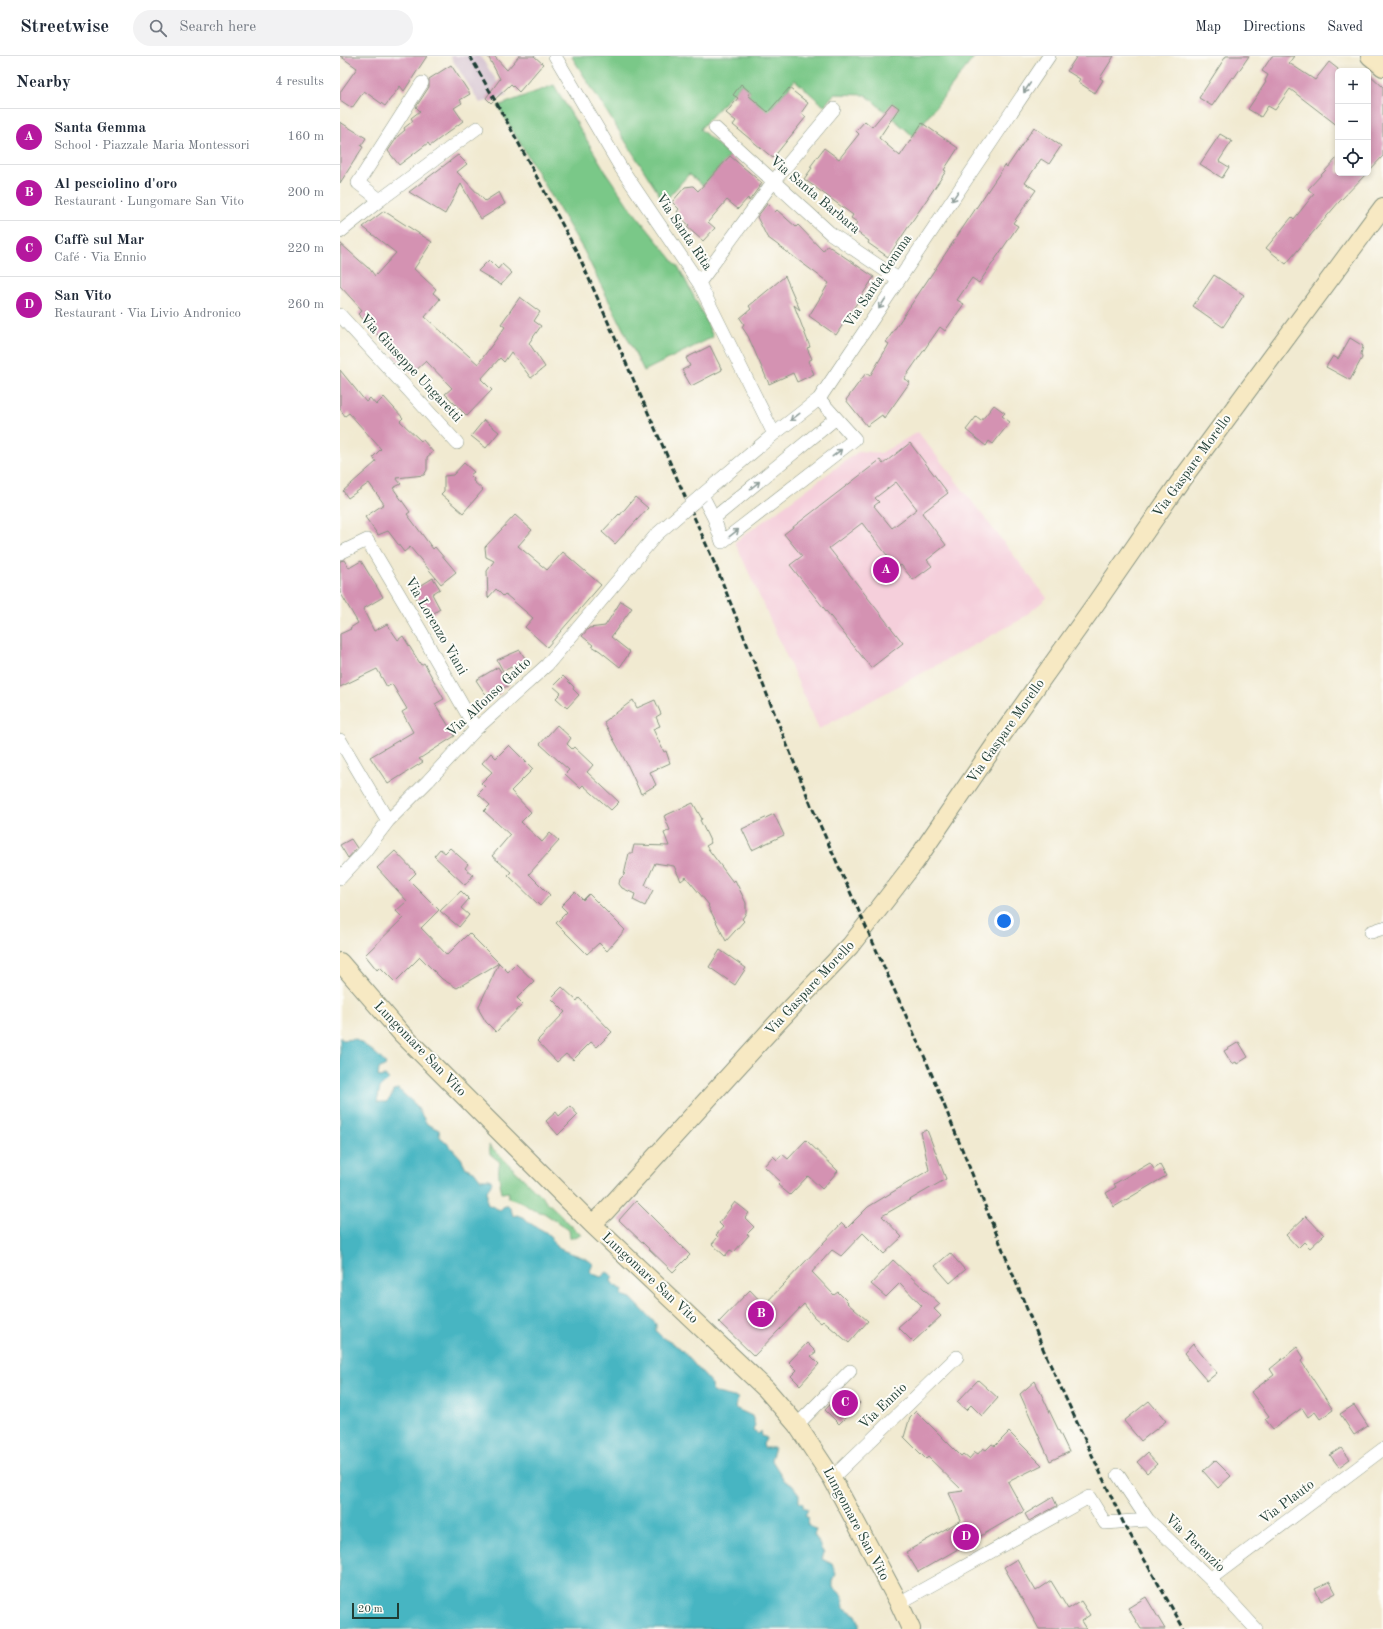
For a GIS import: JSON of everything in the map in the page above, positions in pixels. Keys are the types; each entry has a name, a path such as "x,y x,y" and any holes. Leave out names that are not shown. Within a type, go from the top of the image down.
{"street":[{"name":"Via Santa Rita","path":"555,56 621,168 700,282 774,434"},
{"name":"Via Santa Gemma","path":"702,495 774,434 819,400 898,279 1049,56"},
{"path":"1370,56 1383,67"},
{"path":"380,200 358,183 422,83"},
{"path":"700,282 773,182 834,109"},
{"path":"340,232 380,200 477,128"},
{"name":"Via Santa Barbara","path":"715,128 830,233 898,279"},
{"name":"Via Gaspare Morello","path":"592,1224 605,1212 777,1023 850,946 864,928 915,862 997,742 1179,483 1383,207"},
{"name":"Via Giuseppe Ungaretti","path":"340,315 457,443"},
{"path":"702,495 714,518 722,542 855,439 819,400"},
{"path":"714,518 836,418"},
{"name":"Via Alfonso Gatto","path":"340,878 366,851 388,821 428,781 476,729 547,665 656,535 702,495"},
{"name":"Via Lorenzo Viani","path":"340,553 367,540 476,729"},
{"path":"340,740 388,821"},
{"name":"Lungomare San Vito","path":"340,962 402,1034 592,1224 766,1389 798,1425 832,1478 899,1603 911,1629"},
{"name":"Via Ennio","path":"832,1478 957,1357"},
{"path":"798,1425 850,1371"},
{"name":"Via Plauto","path":"1210,1580 1383,1449"},
{"name":"Via Terenzio","path":"1118,1475 1148,1520 1210,1580 1256,1629"},
{"path":"899,1603 1089,1497 1105,1523 1148,1520"}],"shaded area":[{"path":"450,56 480,56 507,96 480,103"},
{"path":"918,432 1047,598 1020,620 819,729 735,542 859,451 881,453"}],"green space":[{"path":"975,56 913,136 866,95 834,94 824,106 795,80 768,112 748,95 750,91 741,84 700,129 730,156 703,186 689,174 664,202 572,57"},
{"path":"554,85 607,174 628,205 679,268 713,337 644,371 584,251 498,106"},
{"path":"489,1145 581,1235 570,1238 569,1230 544,1213 533,1210 523,1203 508,1198 509,1192 502,1193 499,1173 500,1162 490,1154"}],"water":[{"path":"340,1037 343,1040 353,1039 361,1043 376,1054 386,1065 379,1069 378,1077 385,1076 389,1079 380,1088 377,1102 386,1102 391,1097 393,1090 398,1089 416,1105 427,1124 439,1130 440,1137 461,1158 466,1168 474,1171 480,1179 490,1179 492,1182 487,1191 487,1204 500,1210 504,1206 509,1206 513,1216 517,1215 525,1218 530,1223 547,1233 557,1247 590,1261 593,1264 590,1271 593,1274 601,1277 607,1272 613,1276 611,1281 614,1285 623,1290 622,1295 631,1298 656,1324 656,1331 663,1338 680,1348 710,1382 713,1392 738,1398 735,1408 752,1416 755,1425 753,1431 758,1434 761,1431 762,1436 767,1438 763,1444 764,1448 775,1448 771,1459 785,1481 792,1485 799,1494 799,1502 803,1504 803,1507 808,1509 805,1516 809,1518 807,1524 816,1530 814,1535 824,1553 822,1559 832,1564 836,1574 833,1581 833,1588 842,1596 843,1607 856,1615 859,1623 859,1629 340,1629"}],"building":[{"path":"340,56 427,56 404,91 400,86 385,106 364,91 352,108 340,100 340,92 357,68"},
{"path":"488,56 494,56 507,70 519,56 534,56 543,64 519,92 511,84 491,103 486,98 500,79"},
{"path":"1077,56 1114,56 1100,78 1103,80 1095,93 1078,82 1080,79 1067,71"},
{"path":"1226,56 1249,56 1212,106 1199,98"},
{"path":"1272,56 1294,56 1289,63 1315,80 1329,62 1337,68 1335,68 1335,124 1290,89 1275,110 1268,106 1261,117 1248,109 1266,82 1265,81 1268,75 1262,71"},
{"path":"451,65 470,94 460,100 462,103 454,108 463,121 430,146 428,143 399,165 388,151 398,136 405,130 404,128 413,121 411,118 420,111 416,107 429,87 429,79"},
{"path":"1371,76 1383,87 1383,156 1371,169"},
{"path":"741,84 750,92 748,95 768,112 789,88 808,103 801,113 806,117 773,158 733,125 736,121 726,113 738,98 733,95"},
{"path":"892,103 899,108 879,138 900,156 922,123 958,148 944,170 946,171 888,257 868,243 869,241 853,229 857,222 851,218 853,215 804,179 812,168 810,167 824,148 839,159 859,134 856,131 865,121 872,127"},
{"path":"340,122 366,138 361,146 363,147 340,183"},
{"path":"1034,127 1061,146 1049,164 1041,159 1025,183 1036,190 1013,223 1018,226 979,283 972,278 957,300 964,304 945,331 940,327 904,379 910,382 884,419 882,415 867,426 846,400 866,373 870,376 889,344 886,342 1005,165 1007,167"},
{"path":"1220,134 1232,141 1219,161 1229,167 1222,178 1200,164"},
{"path":"458,155 467,164 457,172 485,201 499,192 505,204 481,219 461,184 445,214 409,192"},
{"path":"730,156 762,183 749,201 748,198 738,209 727,200 708,222 715,228 703,241 687,227 689,225 677,212 679,209 672,202 685,187 693,186 698,191"},
{"path":"1335,160 1335,176 1364,176 1339,202 1286,264 1266,248 1292,217 1294,219 1314,194 1308,189"},
{"path":"767,204 775,212 777,210 796,227 798,225 823,251 827,245 874,277 836,335 809,316 829,283 767,237 757,217"},
{"path":"384,211 432,242 414,269 436,289 433,293 440,299 425,317 478,364 505,327 501,324 520,297 540,312 534,321 541,326 529,343 545,367 531,378 511,352 504,362 500,358 481,379 492,390 467,416 445,394 452,388 426,361 412,374 394,356 396,354 358,314 362,310 340,286 340,243 369,268 375,276 396,253 363,227"},
{"path":"489,260 498,269 502,264 512,273 501,285 478,271"},
{"path":"1214,275 1244,295 1223,327 1193,306"},
{"path":"785,276 800,310 794,305 810,347 807,348 812,359 808,361 814,374 797,382 793,373 769,384 748,336 742,327 744,324 740,318 751,309 749,306"},
{"path":"1350,338 1363,346 1361,354 1362,358 1350,380 1326,367 1333,356 1338,359"},
{"path":"710,346 722,370 691,386 682,370 690,366 686,358"},
{"path":"340,370 366,402 370,398 376,405 384,397 403,418 400,421 421,441 423,440 433,452 427,457 427,470 424,475 396,478 401,484 393,488 410,512 407,514 433,549 435,547 456,572 441,584 410,547 404,552 388,531 378,535 365,517 384,504 369,483 348,498 343,491 376,462 373,457 381,449 349,413 345,416 340,409"},
{"path":"994,405 1005,413 1002,416 1010,422 993,444 989,441 986,446 966,430 976,417 981,421"},
{"path":"484,420 499,432 486,448 471,436"},
{"path":"910,443 948,493 922,513 946,545 927,560 932,566 913,580 901,565 897,568 862,523 829,548 903,643 871,668 790,565 802,556 784,534 880,460 883,464","holes":["896,482 917,509 892,528 874,506 879,502 875,498"]},
{"path":"464,463 474,472 470,475 474,479 473,481 483,490 463,513 441,494 444,491 444,476 453,475"},
{"path":"635,497 648,508 615,544 602,532 619,514 620,515"},
{"path":"515,515 532,530 518,546 547,570 563,552 601,585 547,647 525,627 533,618 505,594 503,596 496,589 488,598 487,571 494,561 486,557 485,547"},
{"path":"344,560 349,568 361,561 383,597 363,609 374,631 387,624 398,640 403,636 421,665 424,663 444,699 435,704 455,736 419,759 423,762 388,784 370,757 413,732 402,712 407,709 392,684 387,687 377,669 340,687 340,634 351,629 350,628 358,623 340,592 340,561"},
{"path":"433,578 440,589 432,594 440,609 428,617 412,591"},
{"path":"621,601 632,608 611,637 630,652 620,667 592,646 593,645 582,636 589,628 605,626"},
{"path":"520,650 526,660 503,671 497,660"},
{"path":"498,667 509,685 500,690 501,693 491,699 476,680"},
{"path":"563,676 574,687 573,689 579,695 567,708 556,698 561,693 553,686"},
{"path":"633,700 637,708 655,700 661,714 656,717 660,726 653,729 664,752 666,751 670,763 650,772 656,785 641,794 628,766 604,722"},
{"path":"557,725 571,738 567,744 572,749 574,747 593,765 587,772 619,802 611,810 583,785 580,788 565,774 569,770 540,744"},
{"path":"509,745 533,769 511,791 531,812 521,822 542,842 550,833 559,841 529,874 550,895 540,906 508,875 511,872 492,856 510,835 484,811 490,805 478,794 485,787 481,783 492,772 482,763 491,753 496,758"},
{"path":"693,803 702,819 700,820 711,843 706,846 733,882 735,880 746,903 746,913 742,919 744,921 726,941 708,906 709,905 686,877 681,881 674,866 655,863 645,885 653,890 645,906 633,900 635,894 622,888 619,884 620,879 624,875 629,853 632,853 634,845 669,846 664,833 670,830 664,816"},
{"path":"774,814 784,835 752,850 742,829"},
{"path":"351,839 357,848 348,858 340,845"},
{"path":"450,848 468,864 465,868 473,875 465,885 434,856 440,849 445,853"},
{"path":"395,851 416,873 409,880 439,910 421,928 447,955 469,933 499,963 457,988 442,979 420,957 395,982 380,967 377,970 365,955 403,918 396,911 407,901 377,868"},
{"path":"461,891 469,899 461,908 469,915 459,927 440,911"},
{"path":"575,892 583,900 589,894 625,930 607,951 599,943 587,954 556,923 567,912 561,906"},
{"path":"720,950 746,968 735,985 709,967"},
{"path":"499,963 508,972 516,964 534,981 517,998 523,1004 496,1032 486,1022 479,1010 479,1006"},
{"path":"562,987 577,1001 579,998 612,1032 597,1047 591,1042 573,1060 566,1054 557,1062 537,1041 565,1012 551,998"},
{"path":"1239,1042 1248,1057 1237,1064 1236,1062 1232,1064 1224,1051"},
{"path":"570,1106 578,1115 558,1135 546,1121 556,1112 559,1116"},
{"path":"927,1130 946,1179 882,1216 902,1237 884,1254 863,1233 841,1256 832,1250 812,1272 834,1295 838,1292 848,1302 847,1303 868,1321 849,1343 823,1321 821,1323 814,1317 804,1304 754,1356 719,1322 750,1290 764,1305 842,1223 847,1228 868,1207 929,1170 921,1132"},
{"path":"806,1140 838,1171 822,1189 808,1176 790,1195 778,1185 781,1182 764,1166 773,1156 777,1160 782,1154 788,1159"},
{"path":"1150,1163 1154,1169 1160,1165 1166,1176 1114,1207 1106,1193 1116,1187 1114,1184"},
{"path":"636,1201 690,1255 673,1272 619,1220"},
{"path":"735,1202 749,1213 745,1218 754,1227 734,1252 730,1250 725,1256 712,1244 718,1237 716,1235 723,1227 719,1223"},
{"path":"1306,1216 1324,1235 1310,1248 1304,1242 1298,1248 1286,1235"},
{"path":"950,1253 965,1270 950,1283 935,1266"},
{"path":"893,1260 940,1304 934,1309 941,1316 913,1342 898,1327 922,1306 900,1283 886,1297 871,1284"},
{"path":"807,1343 816,1352 811,1356 819,1364 800,1385 791,1376 797,1370 789,1362"},
{"path":"1193,1344 1217,1373 1207,1381 1184,1354"},
{"path":"1297,1347 1304,1358 1301,1361 1333,1410 1320,1419 1315,1412 1308,1417 1302,1408 1273,1429 1265,1419 1269,1416 1251,1392 1274,1375 1270,1369"},
{"path":"978,1380 998,1398 982,1416 971,1405 966,1410 957,1402"},
{"path":"1035,1381 1069,1452 1050,1461 1020,1394"},
{"path":"843,1391 847,1394 849,1392 860,1403 839,1424 825,1410"},
{"path":"1149,1401 1166,1421 1141,1441 1124,1421"},
{"path":"1354,1405 1368,1426 1354,1435 1340,1414"},
{"path":"916,1411 961,1456 963,1454 969,1459 975,1452 978,1454 983,1448 986,1450 992,1444 995,1446 1009,1432 1042,1465 1008,1482 1024,1511 918,1572 906,1552 961,1520 949,1493 963,1491 928,1457 926,1459 904,1437 910,1417"},
{"path":"1341,1448 1350,1459 1339,1467 1330,1455"},
{"path":"1147,1453 1157,1464 1147,1473 1137,1462"},
{"path":"1215,1460 1231,1476 1218,1488 1203,1471"},
{"path":"1053,1497 1057,1506 1029,1521 1025,1514"},
{"path":"1017,1559 1036,1591 1051,1581 1068,1609 1081,1601 1090,1615 1081,1621 1086,1629 1039,1629 1004,1567"},
{"path":"1330,1582 1336,1593 1321,1601 1315,1589"},
{"path":"1146,1597 1165,1629 1141,1629 1128,1608"}],"railway":[{"path":"470,56 578,254 717,569 811,805 925,1058 1044,1351 1123,1522 1184,1629"}],"place":[{"name":"Santa Gemma","path":"886,570"},
{"name":"Al pesciolino d'oro","path":"761,1314"},
{"name":"Caffè sul Mar","path":"845,1403"},
{"name":"San Vito","path":"966,1537"}]}
